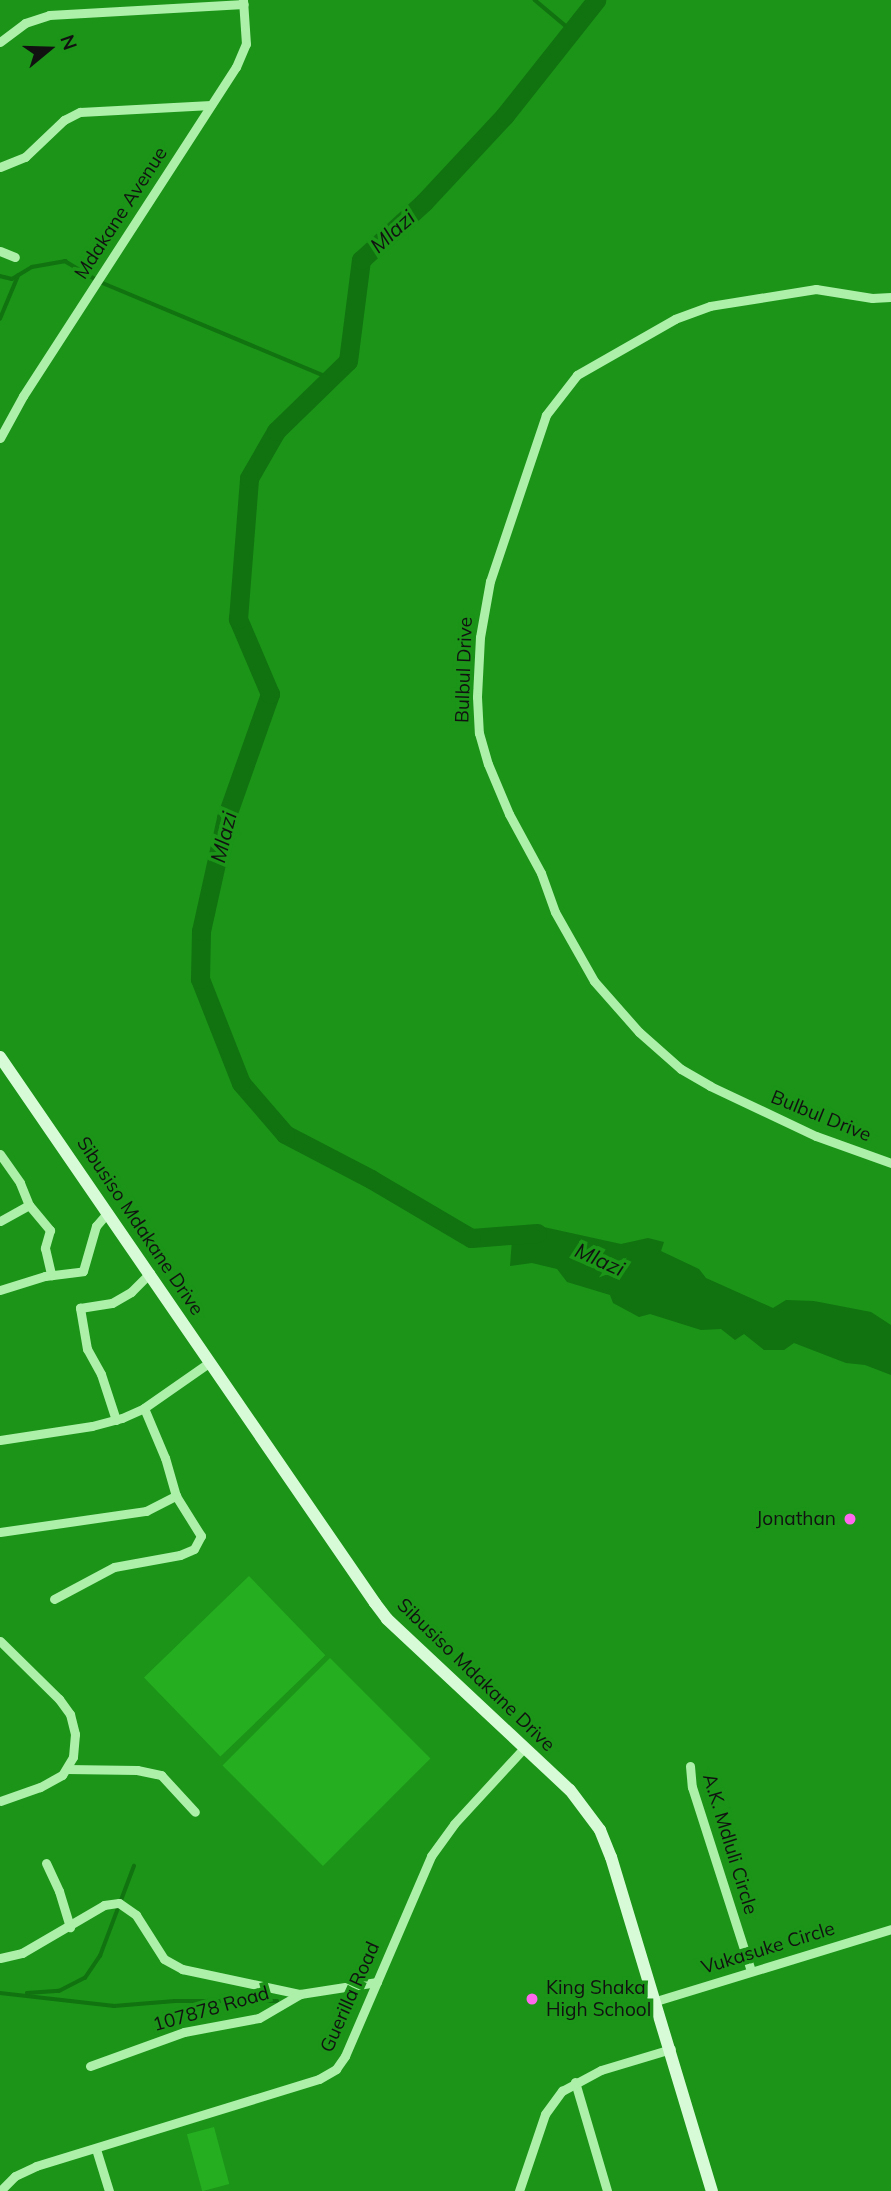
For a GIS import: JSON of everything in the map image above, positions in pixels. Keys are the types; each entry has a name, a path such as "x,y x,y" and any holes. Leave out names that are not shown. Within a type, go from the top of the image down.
{"street":[{"path":"0,41 25,23 49,15 244,2"},
{"name":"Mdakane Avenue","path":"0,438 23,396 245,48 244,2"},
{"path":"0,167 25,157 64,120 80,112 211,104"},
{"path":"0,251 15,257"},
{"name":"Bulbul Drive","path":"891,297 873,298 816,289 710,306 675,319 577,375 546,415 514,503 484,604 477,697 479,733 492,774 541,873 555,912 594,981 639,1032 681,1069 710,1086 816,1136 891,1163"},
{"name":"Sibusiso Mdakane Drive","path":"0,1056 387,1619 570,1790 600,1830 671,2049 712,2191"},
{"path":"0,1154 20,1183 29,1205 50,1230 45,1248 51,1275"},
{"path":"0,1221 29,1205"},
{"path":"0,1290 51,1275 83,1271 96,1226 108,1212"},
{"path":"116,1420 101,1374 85,1340 80,1308 112,1303 131,1292 150,1273"},
{"path":"0,1440 116,1420 144,1408 210,1362"},
{"path":"54,1599 114,1567 189,1553 201,1536 176,1496 159,1440 144,1408"},
{"path":"0,1532 146,1511 176,1496"},
{"path":"0,1641 60,1699 70,1714 75,1734 75,1747 67,1769 52,1781 0,1801"},
{"name":"Guerilla Road","path":"0,2191 8,2181 25,2171 329,2074 342,2062 439,1843 524,1748"},
{"name":"A.K. Mdluli Circle","path":"690,1766 692,1787 751,1971"},
{"path":"67,1769 137,1770 161,1775 195,1812"},
{"path":"46,1863 59,1891 70,1927"},
{"path":"0,1958 22,1953 112,1903 125,1905 136,1915 164,1959 173,1965 300,1994 377,1982"},
{"name":"Vukasuke Circle","path":"656,2001 891,1929"},
{"name":"107878 Road","path":"90,2066 184,2032 259,2018 300,1994"},
{"path":"519,2191 545,2114 562,2091 601,2070 671,2049"},
{"path":"575,2082 603,2168 607,2191"},
{"path":"96,2149 109,2191"}],"shaded area":[{"path":"249,1576 325,1655 220,1757 144,1677"},
{"path":"330,1658 430,1758 323,1866 223,1765"},
{"path":"214,2127 229,2184 202,2191 187,2134"}],"water":[{"path":"539,1226 621,1244 648,1238 664,1242 661,1251 699,1269 706,1278 773,1308 786,1300 814,1301 871,1312 891,1325 891,1375 865,1365 846,1363 794,1343 784,1350 764,1350 744,1334 735,1340 721,1329 701,1330 650,1314 639,1317 613,1303 610,1295 567,1282 557,1269 532,1263 510,1266 513,1227"}],"waterway":[{"path":"535,0 572,31"},
{"name":"Mlazi","path":"537,1233 471,1238 371,1179 285,1134 241,1083 200,979 201,931 226,818 270,694 238,619 249,478 276,431 348,361 361,260 424,202 505,115 596,0"},
{"path":"0,276 12,279 32,267 65,261 98,281 330,378"},
{"path":"0,319 18,276"},
{"path":"27,1993 59,1991 85,1978 100,1956 134,1866"},
{"path":"0,1993 114,2006 175,2001 277,2001"}],"place":[{"name":"Jonathan","path":"850,1519"},
{"name":"King Shaka High School","path":"532,1999"}]}
